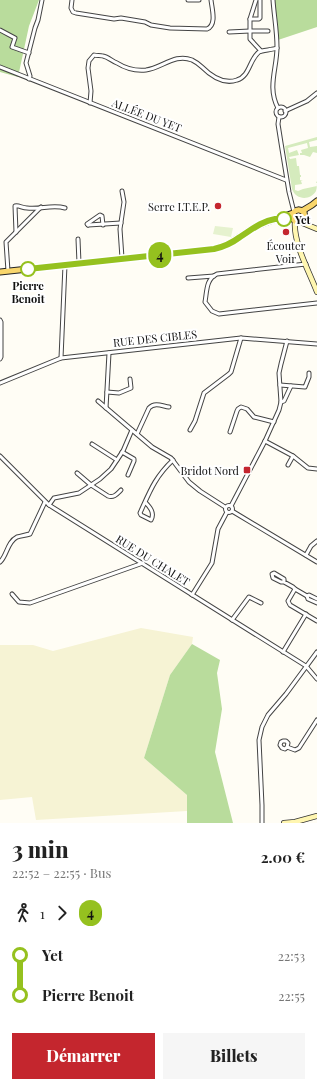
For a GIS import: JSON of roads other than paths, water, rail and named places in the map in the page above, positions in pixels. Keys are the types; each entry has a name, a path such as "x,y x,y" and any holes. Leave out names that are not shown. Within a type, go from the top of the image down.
{"main road":[{"path":"0,272 223,247 253,228 264,223 275,219 298,216 309,210 317,201"}],"street":[{"path":"29,78 30,76 26,63 42,0"},
{"path":"72,0 72,12 76,14 114,19 120,18 170,28 207,29 211,27 213,22 211,0"},
{"path":"189,0 199,0"},
{"path":"256,0 250,19 250,39 261,51"},
{"path":"250,19 260,18 260,0"},
{"path":"273,0 277,48 273,76 274,100 278,108 276,112 279,117 278,124 286,180 290,196 298,216 315,229"},
{"path":"0,30 15,38 12,46 29,53"},
{"path":"229,32 268,31"},
{"path":"90,103 91,91 88,68 89,61 94,55 105,56 125,67 138,70 155,68 172,60 181,58 191,59 212,76 226,82 239,80 243,77 258,53 261,51 268,51 277,48"},
{"path":"268,51 277,55"},
{"name":"ALLÉE DU YET","path":"0,67 286,180"},
{"path":"279,117 284,116 285,112 307,101 317,93"},
{"path":"278,108 283,108 285,112"},
{"path":"122,191 124,202 120,229 122,258"},
{"path":"16,232 15,206 17,205 27,208 57,206 65,208"},
{"path":"8,271 6,242 41,208"},
{"path":"103,225 102,216 100,215 87,224 103,225 121,223"},
{"path":"298,216 294,229 296,240 317,292"},
{"path":"78,239 79,263"},
{"path":"188,278 306,264"},
{"path":"61,358 65,265"},
{"path":"214,276 211,278 208,285 205,302 212,311 219,314 317,303"},
{"path":"0,320 0,359"},
{"path":"190,430 204,393 231,372 241,338"},
{"name":"RUE DES CIBLES","path":"0,383 61,358 109,352 241,338 317,344"},
{"path":"232,511 231,506 265,441 279,410 281,402 279,372 287,341"},
{"path":"106,408 109,352"},
{"path":"280,385 305,387 309,373"},
{"path":"107,392 119,393 131,388 130,379"},
{"path":"281,402 284,401 291,386"},
{"path":"98,402 152,447 171,458 189,482 225,507 227,512 218,529 212,563 192,595"},
{"path":"137,434 149,408 154,404 169,407"},
{"path":"230,432 237,411 241,407 247,409 254,418 274,422"},
{"path":"48,504 54,498 80,493 100,479 111,469 117,460 132,430"},
{"path":"265,441 293,456 308,468 317,469"},
{"path":"92,444 117,460"},
{"path":"122,452 134,459 128,475"},
{"name":"RUE DU CHALET","path":"0,456 45,502 306,666 317,679"},
{"path":"288,465 293,456"},
{"path":"145,502 151,508 153,513 151,520 141,515 145,502 158,477 173,460"},
{"path":"77,473 91,485 110,497 116,495 120,490"},
{"path":"0,562 3,560 12,542 16,538 30,534 45,502"},
{"path":"225,507 228,505 231,506"},
{"path":"227,512 232,511 317,562"},
{"path":"306,555 311,546 317,541"},
{"path":"12,594 19,602 30,603 143,563"},
{"path":"284,582 307,596 308,599 317,603"},
{"path":"294,589 288,603 317,621"},
{"path":"307,596 310,595 317,599"},
{"path":"232,620 249,597 261,603"},
{"path":"283,652 306,614"},
{"path":"262,823 258,740 262,727 268,715 286,694 317,652"},
{"path":"287,747 295,750 299,748 316,723"},
{"path":"284,823 295,822 317,816"}],"place":[{"name":"Serre I.T.E.P.","path":"218,206"},
{"name":"Yet","path":"284,219"},
{"name":"Écouter Voir","path":"286,232"},
{"name":"Pierre Benoit","path":"28,269"},
{"name":"Bridot Nord","path":"247,470"}]}
